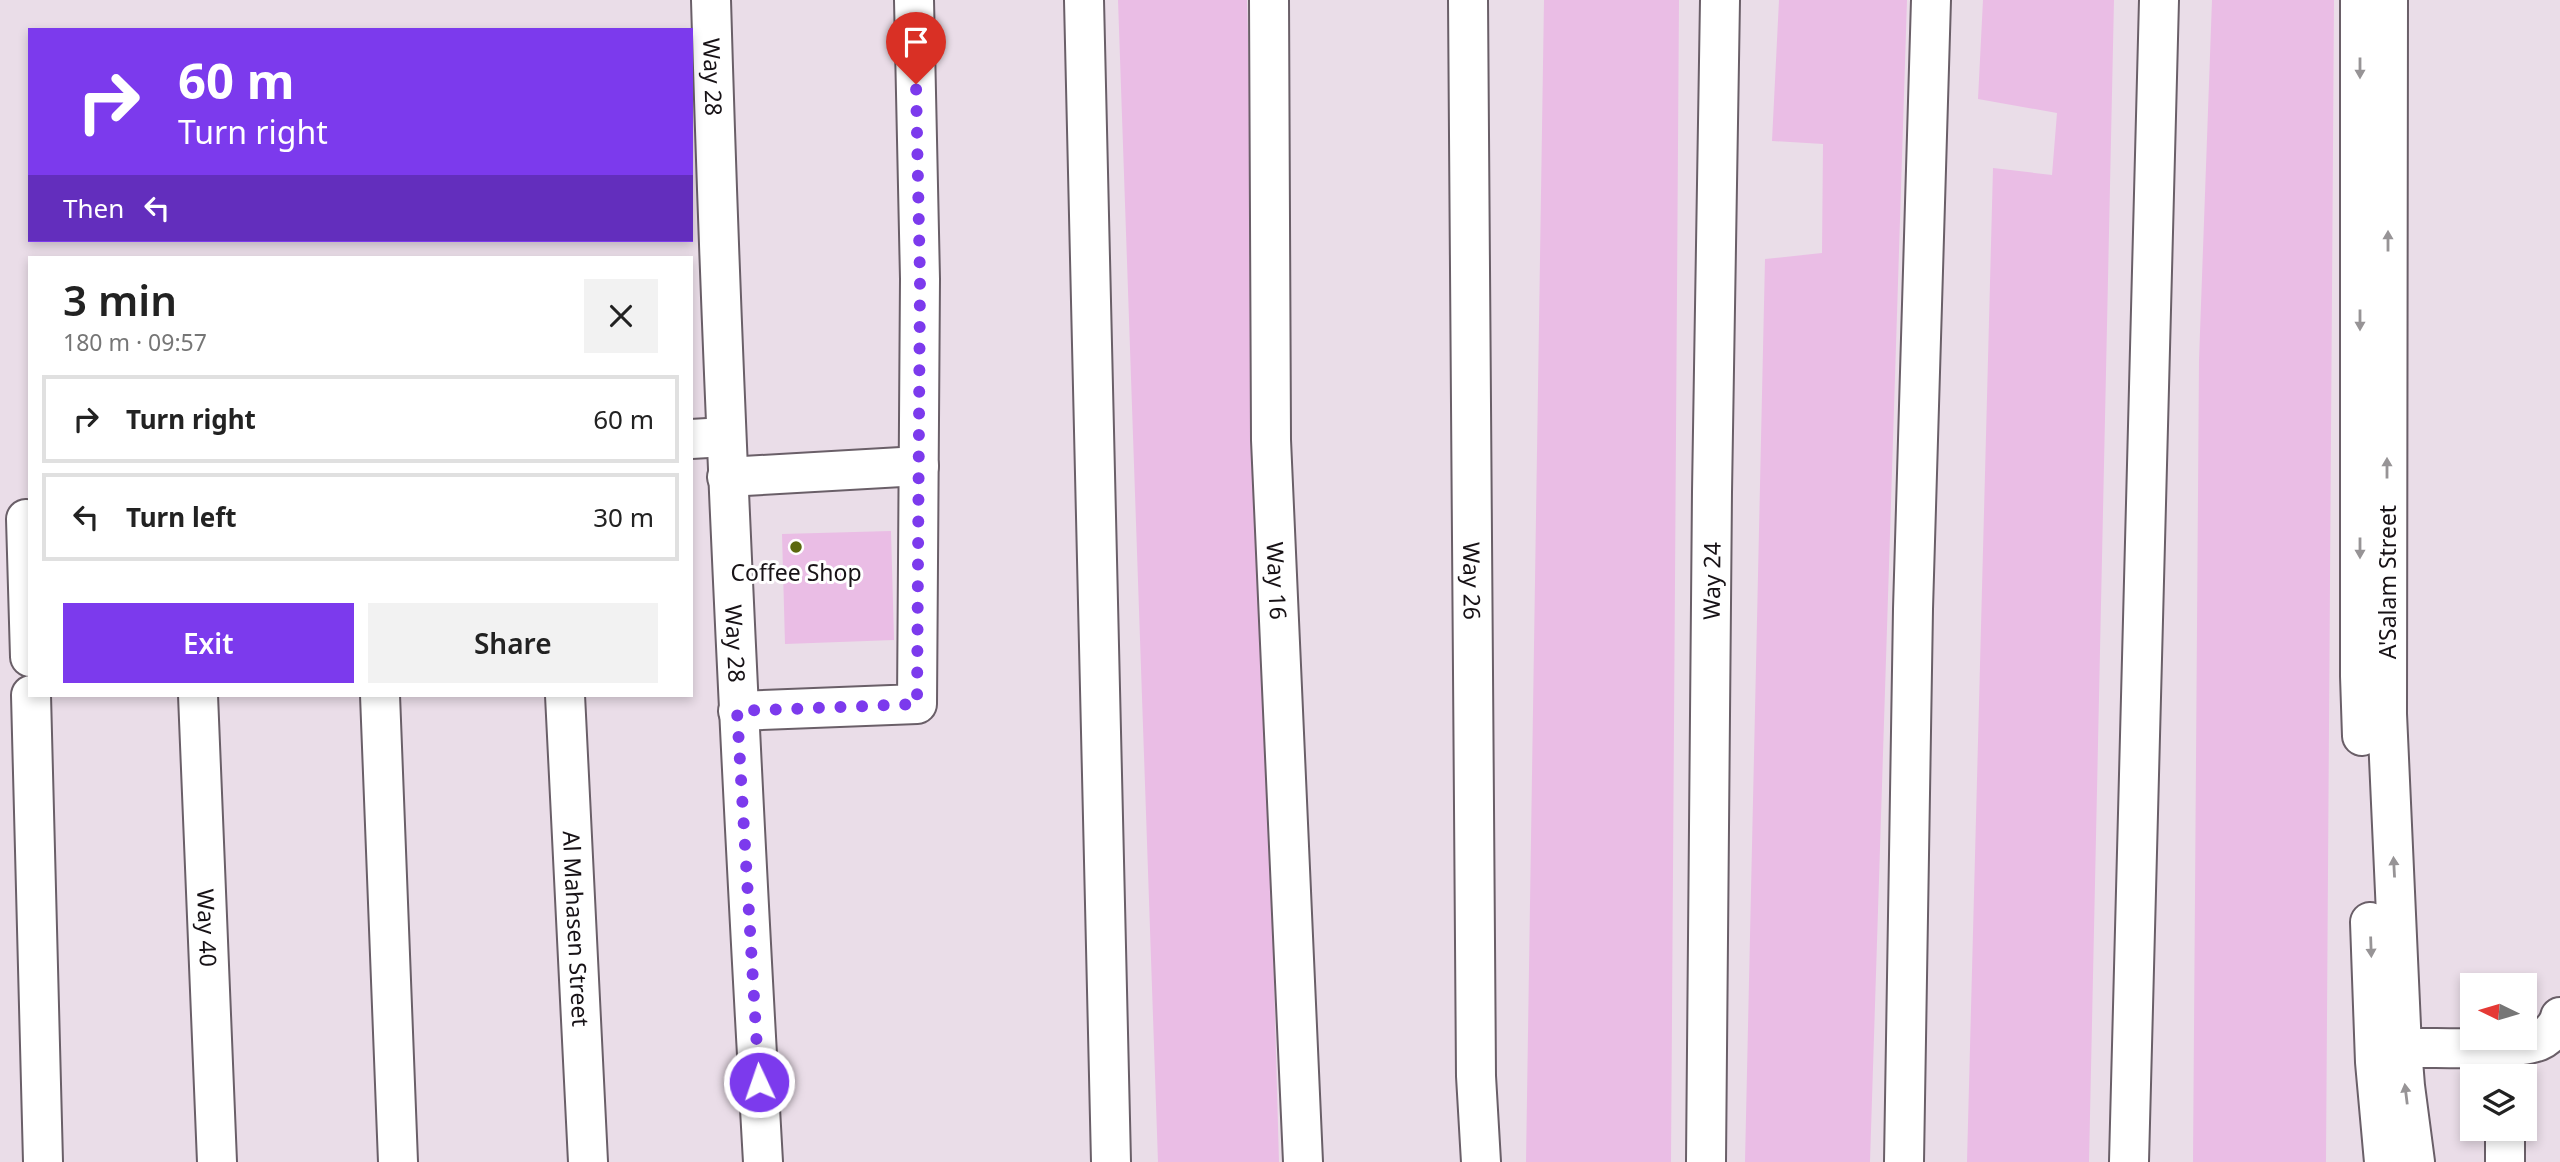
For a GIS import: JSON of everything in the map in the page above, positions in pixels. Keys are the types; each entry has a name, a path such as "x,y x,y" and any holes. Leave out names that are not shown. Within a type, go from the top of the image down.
{"street":[{"name":"Way 28","path":"711,0 706,319 708,438 727,477 737,711 764,1162"},
{"path":"737,711 917,704 920,279 914,0"},
{"path":"1084,0 1111,1162"},
{"name":"Way 16","path":"1269,0 1271,440 1303,1162"},
{"name":"Way 26","path":"1468,0 1476,1076 1481,1162"},
{"name":"Way 24","path":"1706,1162 1720,0"},
{"path":"1904,1162 1913,609 1931,0"},
{"path":"2129,1162 2160,0"},
{"name":"A'Salam Street","path":"2360,0 2360,676 2375,1062 2384,1162"},
{"name":"A'Salam Street","path":"2388,0 2387,714 2402,1048 2416,1162"},
{"path":"727,477 919,466"},
{"path":"19,520 28,632"},
{"path":"31,697 43,1162"},
{"name":"Way 40","path":"198,697 217,1162"},
{"path":"380,697 398,1162"},
{"name":"Al Mahasen Street","path":"565,697 588,1162"},
{"path":"2402,1048 2476,1061 2542,1040 2559,1023 2560,1017"},
{"path":"2505,1141 2505,1162"}],"building":[{"path":"1118,0 1247,0 1279,1162 1158,1162"},
{"path":"1544,0 1679,0 1671,1162 1526,1162"},
{"path":"1779,0 1907,0 1870,1162 1745,1162 1765,259 1822,253 1823,144 1772,141"},
{"path":"1983,0 2114,0 2089,1162 1967,1162 1993,168 2052,175 2057,113 1978,99"},
{"path":"2212,0 2334,0 2326,1162 2193,1162 2199,360"},
{"path":"891,531 894,640 785,644 782,534"}],"place":[{"name":"Coffee Shop","path":"796,547"}],"route":[{"path":"759,1082 737,711 917,704 920,279 916,84"}]}
